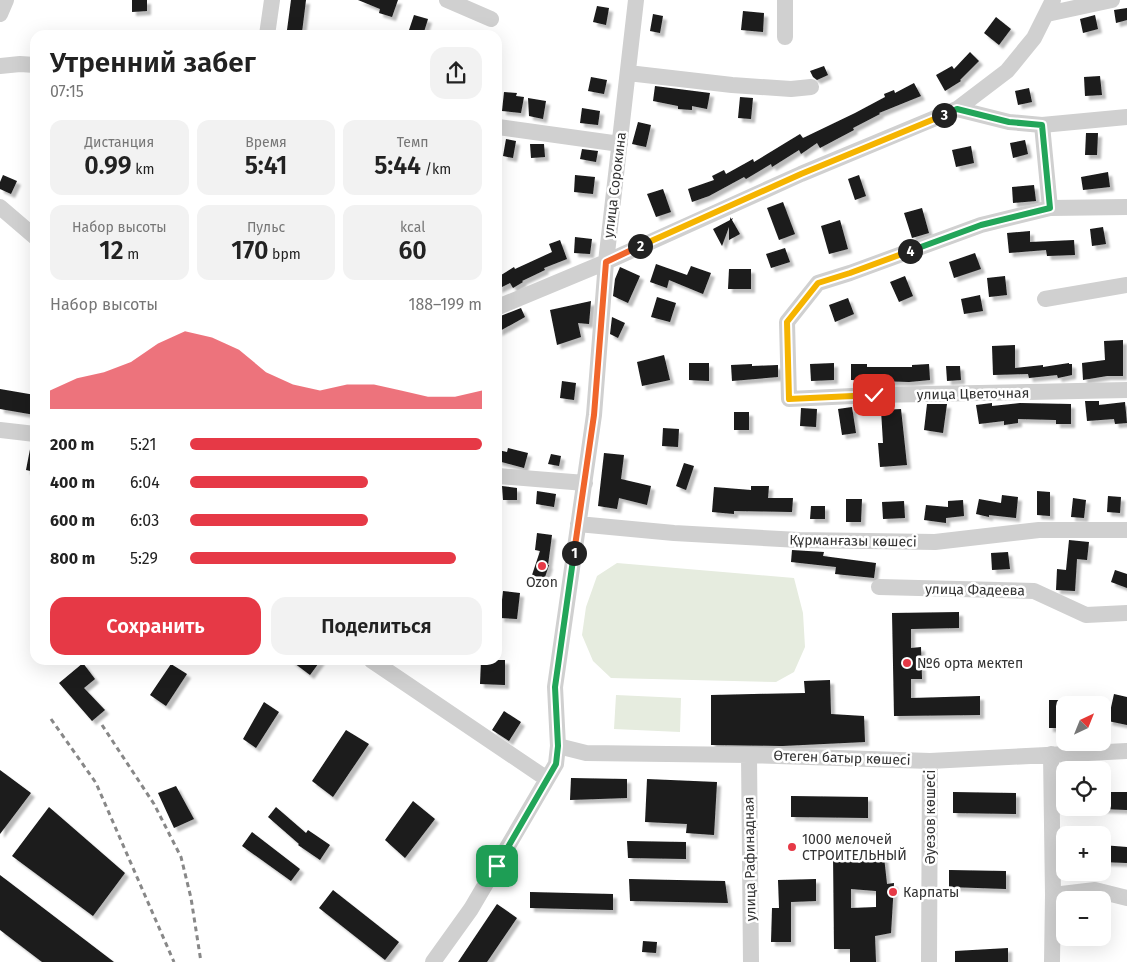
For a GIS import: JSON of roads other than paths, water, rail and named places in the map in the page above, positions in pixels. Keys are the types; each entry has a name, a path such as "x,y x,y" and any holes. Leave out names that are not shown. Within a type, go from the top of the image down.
{"street":[{"path":"0,14 6,0"},
{"path":"268,30 272,0"},
{"path":"447,0 490,19"},
{"name":"улица Сорокина","path":"433,962 471,909 556,764 558,746 555,687 594,415 606,262 636,0"},
{"path":"785,0 785,37"},
{"path":"502,305 606,262 801,174 957,109 1006,71 1034,38 1050,7 1112,0"},
{"path":"0,66 20,64 30,65"},
{"path":"628,73 791,90 811,87"},
{"path":"957,109 1009,122 1042,125 1127,117"},
{"path":"1042,125 1050,208 1127,207"},
{"path":"502,128 620,144"},
{"path":"0,207 30,234"},
{"name":"улица Цветочная","path":"1050,208 981,225 818,283 787,322 789,399 874,395 1127,390"},
{"path":"1045,299 1127,285"},
{"path":"0,430 30,433"},
{"path":"502,476 585,483"},
{"name":"Құрманғазы көшесі","path":"578,524 674,533 799,540 934,542 1040,530 1127,530"},
{"name":"улица Фадеева","path":"878,587 1034,591 1086,615 1127,613"},
{"path":"378,665 548,780"},
{"name":"Өтеген батыр көшесі","path":"558,746 586,753 749,755 930,761 1127,751"},
{"path":"1051,754 1052,962"},
{"name":"улица Рафинадная","path":"749,755 751,962"},
{"name":"Әуезов көшесі","path":"930,761 930,962"},
{"path":"1053,895 1095,890 1127,898"}],"railway":[{"path":"51,719 96,783 174,962"},
{"path":"102,725 154,804 181,857 191,898 201,962"}],"place":[{"name":"Ozon","path":"542,566"},
{"name":"№6 орта мектеп","path":"907,663"},
{"name":"1000 мелочей СТРОИТЕЛЬНЫЙ","path":"792,847"},
{"name":"Карпаты","path":"893,892"}]}
